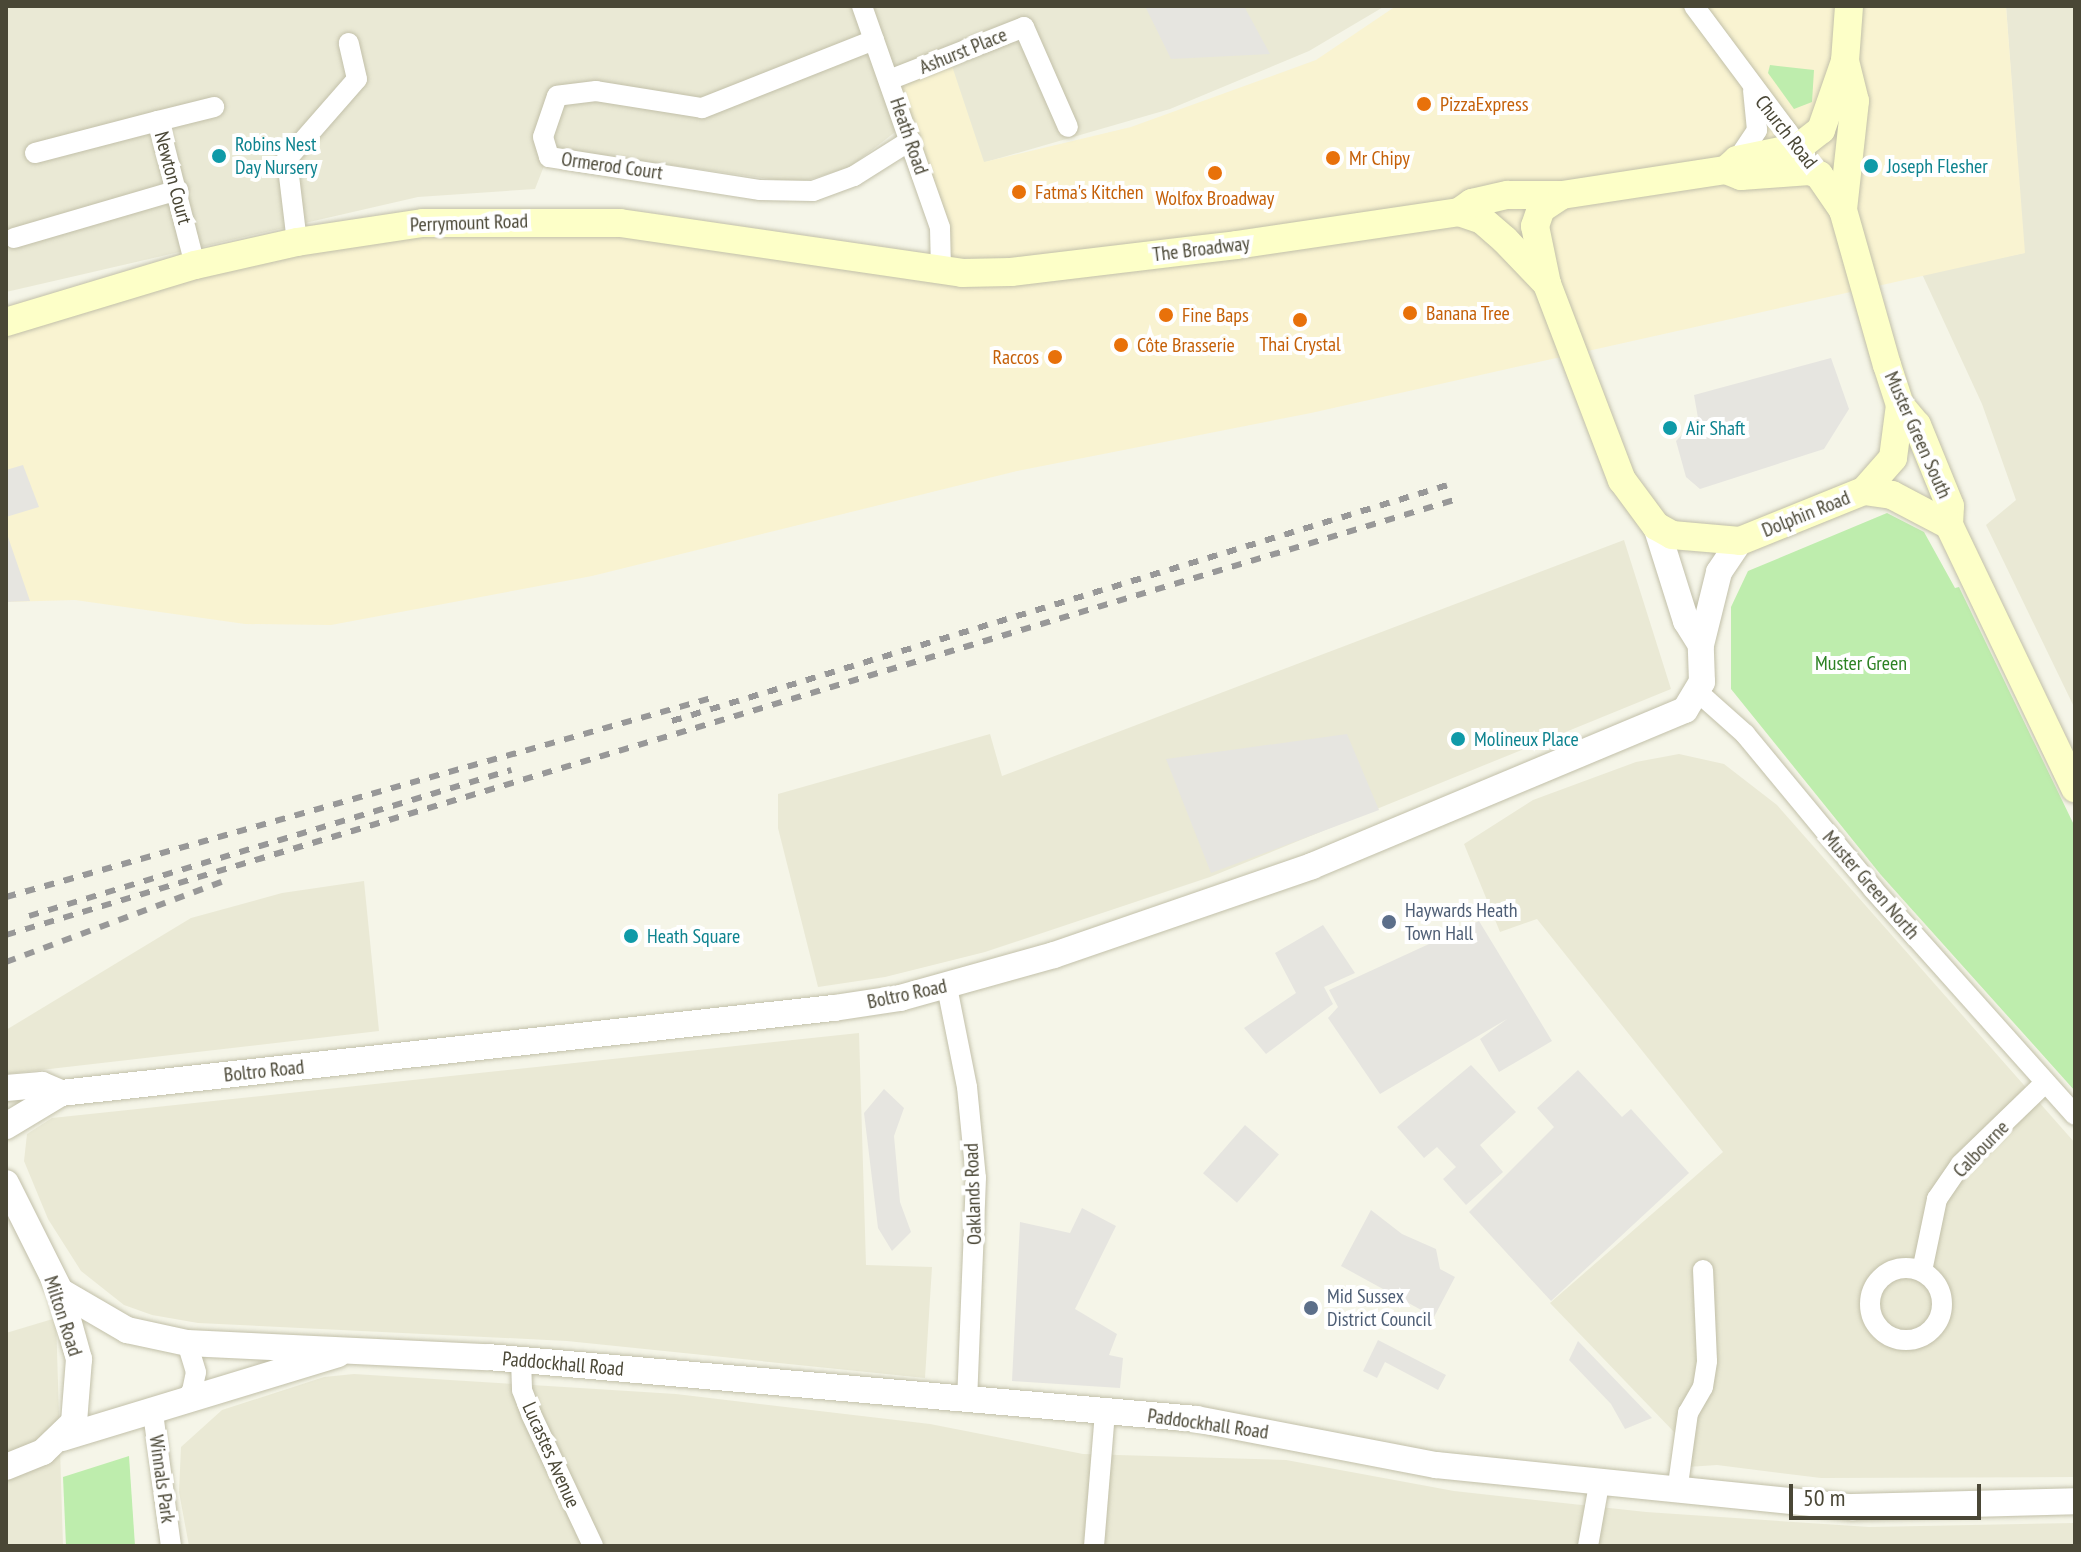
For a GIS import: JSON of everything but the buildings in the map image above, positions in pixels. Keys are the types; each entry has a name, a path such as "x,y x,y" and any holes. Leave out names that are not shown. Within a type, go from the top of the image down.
{"main road":[{"path":"1799,147 1821,130 1829,114 1845,61 1849,6"},
{"name":"Muster Green South","path":"1845,61 1855,101 1843,210 1900,405 1917,425 1950,506 1949,525 2075,788"},
{"name":"The Broadway","path":"941,268 1011,272 1459,212 1472,203 1508,195 1562,195 1732,165 1799,147"},
{"name":"The Broadway","path":"1732,165 1741,176 1799,170 1819,175"},
{"path":"1819,175 1843,210"},
{"path":"1562,195 1541,209 1535,226 1547,284 1622,480 1656,526"},
{"path":"1459,212 1482,220 1547,284"},
{"name":"Perrymount Road","path":"6,322 195,265 297,242 423,223 620,223 941,268"},
{"name":"Dolphin Road","path":"1656,526 1672,535 1740,541 1864,491 1893,458 1900,405"},
{"name":"Dolphin Road","path":"1864,491 1892,495 1949,525"}],"street":[{"name":"Heath Road","path":"862,6 940,228 941,268"},
{"name":"Church Road","path":"1694,6 1753,90 1757,130 1732,165"},
{"name":"Ashurst Place","path":"889,80 1024,27 1068,127"},
{"name":"Ormerod Court","path":"874,40 702,108 596,91 557,96 543,137 549,157 760,190 813,191 854,176 911,140"},
{"path":"297,242 287,159 357,79 349,43"},
{"name":"Church Road","path":"1753,90 1763,94 1819,175"},
{"path":"158,121 214,107"},
{"name":"Newton Court","path":"35,153 158,121 195,265"},
{"path":"14,238 178,190"},
{"path":"1656,526 1686,621 1701,645"},
{"path":"1699,693 1701,645 1719,572 1740,541"},
{"name":"Boltro Road","path":"6,1126 61,1093 795,1013 947,987 1312,866 1668,720 1691,706 1699,693"},
{"name":"Muster Green North","path":"1699,693 1745,734 2075,1115"},
{"name":"Oaklands Road","path":"947,987 967,1087 976,1178 967,1402"},
{"name":"Calbourne","path":"1922,1271 1937,1199 1961,1164 2045,1083"},
{"name":"Boltro Road","path":"6,1088 42,1085 61,1093"},
{"name":"Milton Road","path":"6,1183 60,1291 79,1359 77,1404 62,1438"},
{"path":"1677,1492 1688,1413 1703,1387 1707,1361 1703,1270"},
{"name":"Paddockhall Road","path":"60,1291 127,1330 187,1343 309,1346 338,1354 521,1360 967,1402 1105,1411 1252,1427 1436,1465 1677,1492 1853,1507 2075,1501"},
{"path":"184,1401 196,1372 187,1343"},
{"name":"Paddockhall Road","path":"62,1438 153,1413 338,1354"},
{"name":"Lucastes Avenue","path":"521,1360 522,1390 531,1414 593,1546"},
{"path":"1094,1546 1105,1411"},
{"name":"Winnals Park","path":"153,1413 171,1546"},
{"path":"6,1467 62,1438"},
{"path":"1588,1546 1599,1484"}],"shaded area":[{"path":"6,6 1385,6 1309,51 1170,109 941,175 921,112 850,167 798,183 551,148 535,189 418,197 6,292"},
{"path":"1145,6 1244,6 1270,54 1171,59"},
{"path":"1396,6 2006,6 2025,253 1311,413 1017,471 592,576 331,625 245,624 75,600 6,602 6,322 295,240 620,223 941,268 889,80 949,57 984,162 1131,127 1316,60"},
{"path":"2006,6 2075,6 2075,709 1986,525 2016,500 1982,404 1922,274 2024,253"},
{"path":"1831,358 1849,409 1824,449 1700,489 1686,477 1676,441 1698,418 1694,395"},
{"path":"23,465 39,507 6,517 6,470"},
{"path":"6,531 30,601 6,602"},
{"path":"1624,540 1671,689 1210,877 985,952 885,977 818,987 778,828 778,794 990,734 1002,776"},
{"path":"1347,734 1379,810 1211,873 1166,759"},
{"path":"1679,754 1724,764 1777,805 2075,1143 2075,1477 1821,1478 1717,1465 1673,1468 1676,1434 1550,1303 1723,1152 1537,919 1500,932 1464,844 1533,800 1636,762"},
{"path":"364,881 379,1031 6,1074 6,1030 191,918 282,893"},
{"path":"1479,921 1552,1041 1499,1072 1480,1039 1507,1019 1380,1094 1328,1018 1338,1007 1329,990"},
{"path":"1323,925 1355,973 1324,987 1333,1004 1266,1054 1244,1028 1296,993 1275,953"},
{"path":"859,1033 866,1265 932,1267 925,1378 567,1341 198,1323 152,1315 124,1305 81,1271 48,1219 24,1161 27,1134 52,1118"},
{"path":"1471,1065 1516,1112 1480,1145 1503,1172 1466,1205 1443,1179 1456,1167 1437,1147 1424,1158 1397,1127"},
{"path":"1578,1070 1622,1117 1631,1109 1689,1173 1551,1301 1469,1212 1554,1127 1537,1108"},
{"path":"884,1089 904,1108 894,1136 900,1202 911,1232 892,1251 878,1228 864,1113"},
{"path":"1245,1125 1279,1155 1237,1203 1203,1173"},
{"path":"1082,1208 1116,1226 1075,1309 1117,1334 1109,1355 1123,1358 1120,1388 1012,1381 1020,1222 1070,1233"},
{"path":"1371,1210 1402,1234 1436,1249 1440,1269 1455,1277 1434,1317 1341,1266"},
{"path":"56,1318 63,1546 6,1546 6,1333"},
{"path":"1378,1340 1446,1375 1438,1390 1385,1362 1377,1378 1363,1371"},
{"path":"1578,1341 1652,1418 1625,1429 1611,1404 1569,1360"},
{"path":"354,1374 676,1394 930,1424 1083,1454 1286,1460 1454,1491 1646,1512 1869,1527 2075,1523 2075,1546 189,1546 179,1492 181,1447 222,1410 324,1377"}],"green space":[{"path":"1770,65 1814,70 1812,102 1794,109 1768,73"},
{"name":"Muster Green","path":"1887,513 1924,532 1955,588 1959,587 2075,827 2075,1091 1881,875 1731,689 1731,607 1748,571"},
{"path":"129,1456 135,1546 66,1546 63,1477"}],"railway":[{"path":"672,721 1451,484"},
{"path":"6,935 1457,499"},
{"path":"6,897 715,697"},
{"path":"29,916 511,770"},
{"path":"6,962 226,880"}],"place":[{"name":"PizzaExpress","path":"1424,104"},
{"name":"Robins Nest Day Nursery","path":"219,156"},
{"name":"Mr Chipy","path":"1333,158"},
{"name":"Joseph Flesher","path":"1871,166"},
{"name":"Wolfox Broadway","path":"1215,173"},
{"name":"Fatma's Kitchen","path":"1019,192"},
{"name":"Banana Tree","path":"1410,313"},
{"name":"Fine Baps","path":"1166,315"},
{"name":"Thai Crystal","path":"1300,320"},
{"name":"Côte Brasserie","path":"1121,345"},
{"name":"Raccos","path":"1055,357"},
{"name":"Air Shaft","path":"1670,428"},
{"name":"Molineux Place","path":"1458,739"},
{"name":"Haywards Heath Town Hall","path":"1389,922"},
{"name":"Heath Square","path":"631,936"},
{"name":"Mid Sussex District Council","path":"1311,1308"}]}
